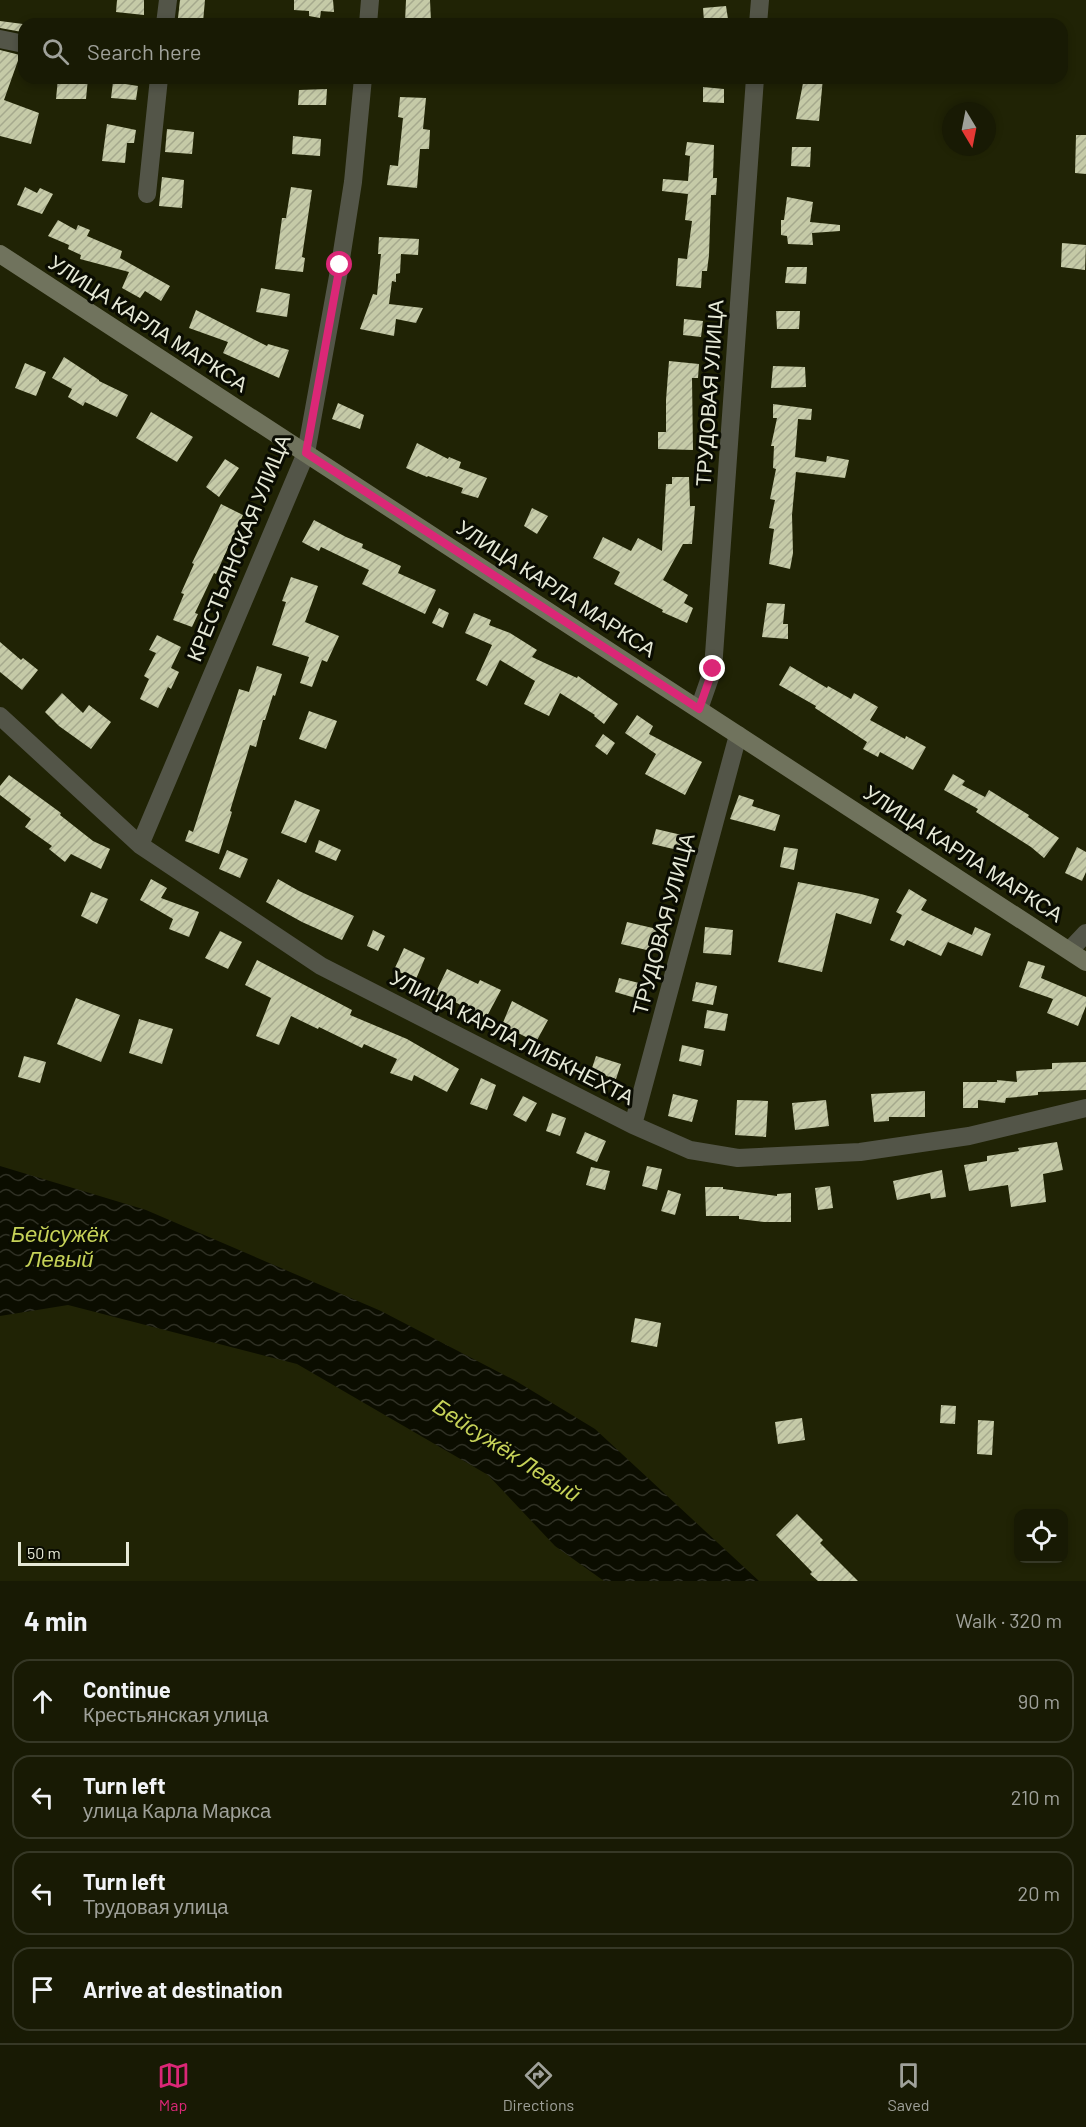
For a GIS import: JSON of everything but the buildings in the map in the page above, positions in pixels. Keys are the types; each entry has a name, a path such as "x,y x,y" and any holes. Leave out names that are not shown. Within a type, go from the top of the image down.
{"main road":[{"name":"УЛИЦА КАРЛА МАРКСА","path":"0,254 1086,962"}],"street":[{"path":"166,18 168,0"},
{"path":"368,18 370,0"},
{"path":"758,18 760,0"},
{"path":"0,39 18,43"},
{"path":"147,194 158,84"},
{"name":"КРЕСТЬЯНСКАЯ УЛИЦА","path":"140,845 306,453 353,182 362,84"},
{"name":"ТРУДОВАЯ УЛИЦА","path":"699,709 713,669 755,84"},
{"name":"УЛИЦА КАРЛА ЛИБКНЕХТА","path":"0,716 140,845 321,966 633,1125 690,1150 738,1158 860,1152 969,1136 1086,1108"},
{"name":"ТРУДОВАЯ УЛИЦА","path":"633,1125 738,735"},
{"path":"1070,950 1086,933"}],"water":[{"name":"Бейсужёк Левый","path":"0,1166 146,1210 381,1311 516,1381 595,1429 759,1581 604,1581 555,1546 488,1475 297,1364 68,1305 0,1316"}],"route":[{"path":"340,265 306,453 699,709 713,669"}]}
